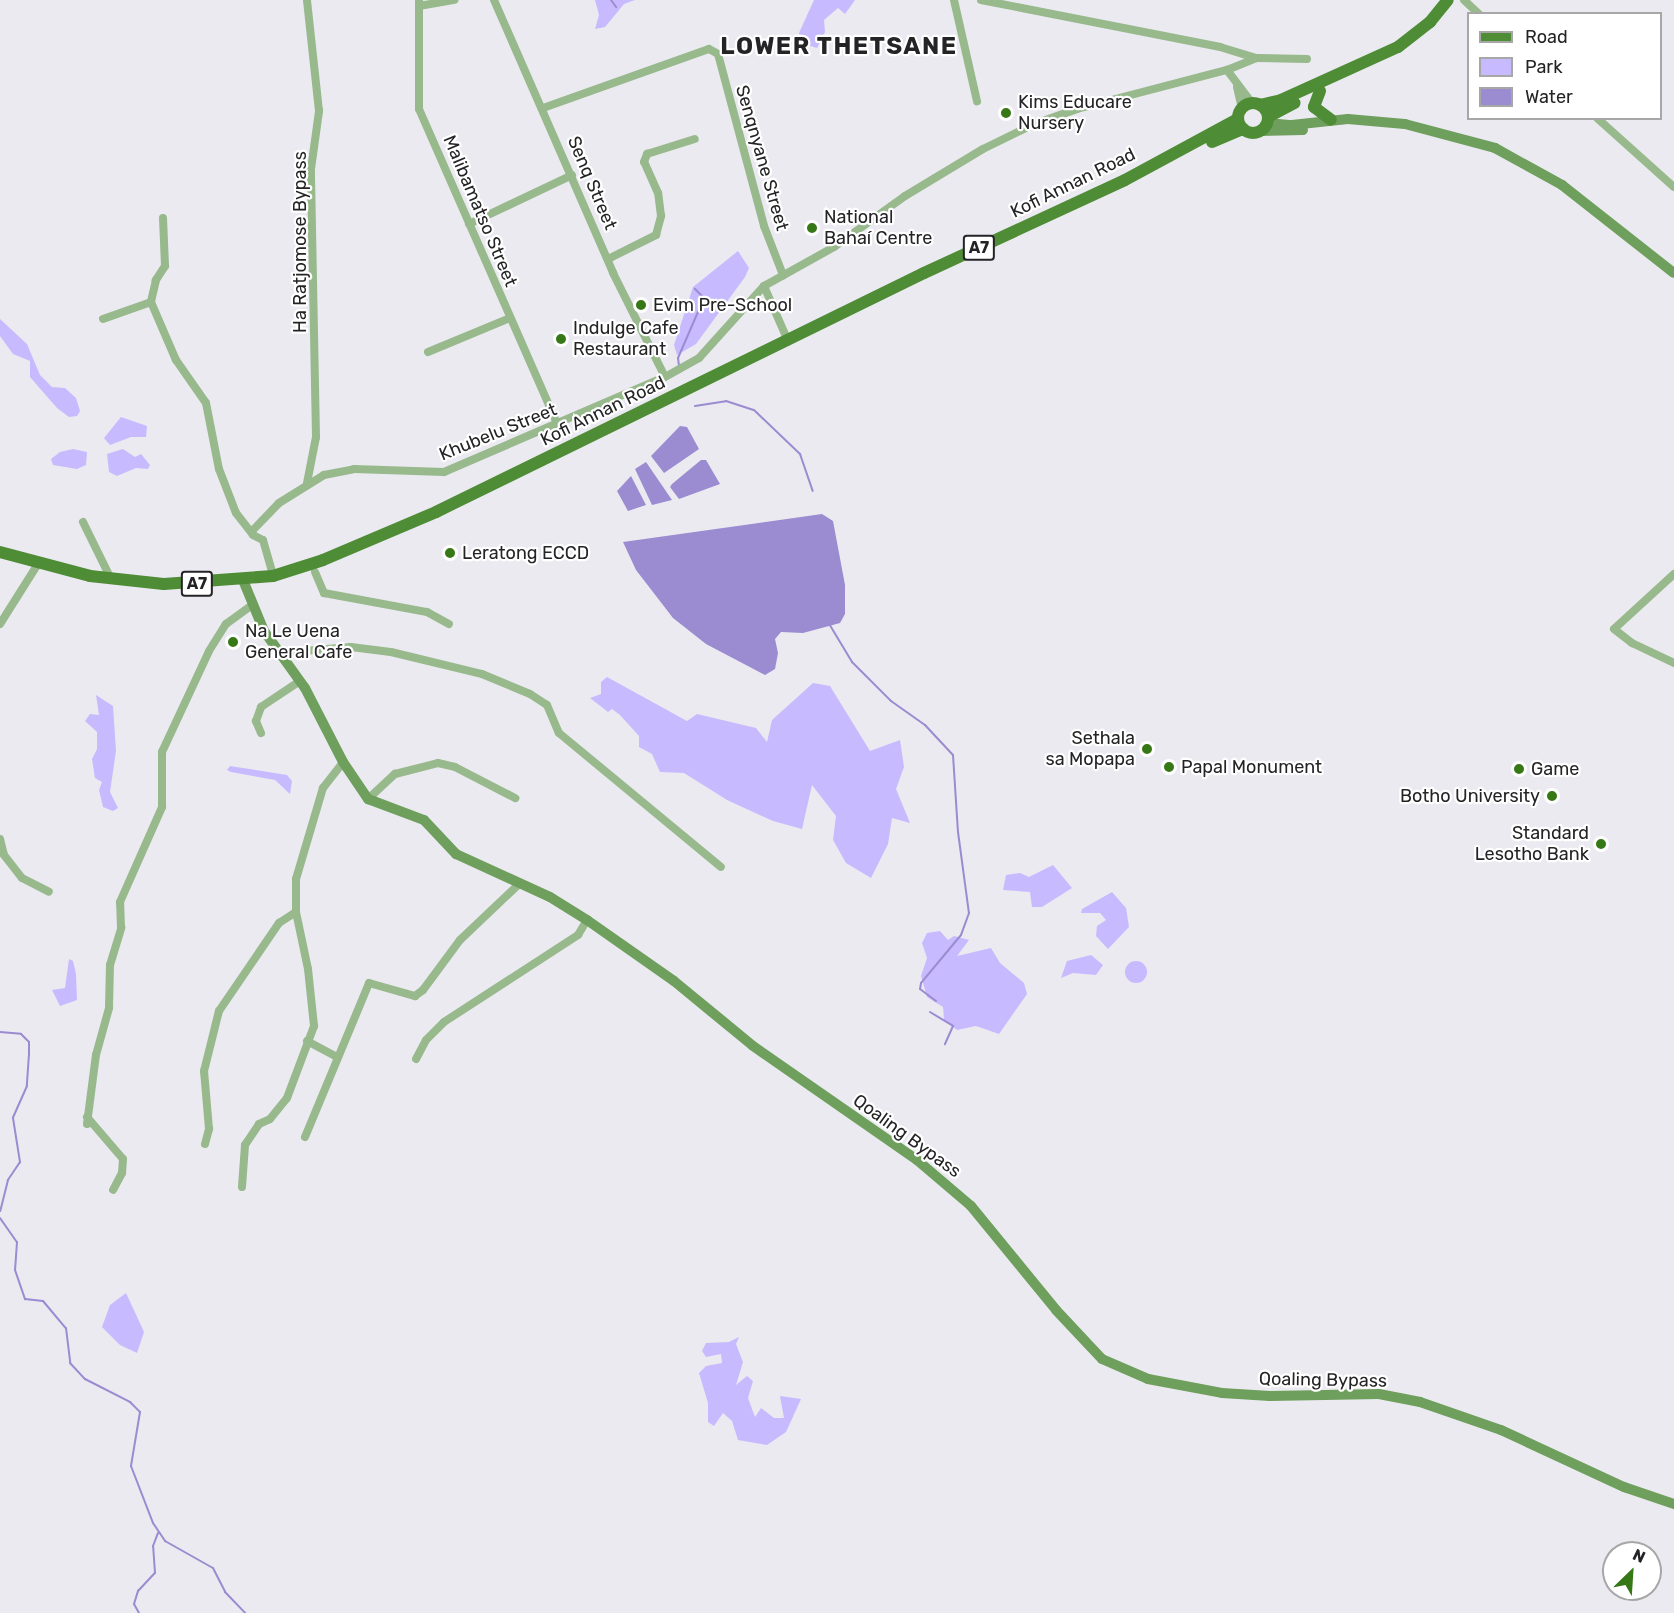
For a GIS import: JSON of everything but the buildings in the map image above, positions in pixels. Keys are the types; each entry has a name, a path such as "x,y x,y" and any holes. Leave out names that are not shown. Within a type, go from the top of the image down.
{"main road":[{"name":"Kofi Annan Road","path":"1265,124 1413,36 1448,0"},
{"name":"Kofi Annan Road","path":"0,552 38,564 111,579 164,584 273,576 399,529 1193,145 1247,113 1355,69"},
{"path":"1320,91 1314,107 1331,120"},
{"path":"1247,113 1287,133 1347,125 1420,130"},
{"path":"1247,113 1265,124 1292,125 1331,120 1405,124 1420,130 1496,148 1562,185 1674,273"},
{"path":"243,580 251,606 300,681 343,762 368,799"},
{"name":"Qoaling Bypass","path":"368,799 424,820 456,854 587,920 674,981 753,1046 949,1185 971,1206 1080,1337 1102,1359 1125,1372 1222,1393 1270,1396 1380,1394 1420,1402 1501,1430 1624,1487 1674,1504"}],"street":[{"name":"Ha Ratjomose Bypass","path":"307,0 319,111 311,169 318,378 316,452 307,483"},
{"path":"419,3 454,0"},
{"name":"Senq Street","path":"494,0 608,259 665,377"},
{"path":"954,0 977,101"},
{"path":"981,0 1220,47 1256,58 1307,59"},
{"path":"1464,0 1477,12"},
{"name":"Malibamatso Street","path":"419,3 419,109 557,424"},
{"name":"Senqnyane Street","path":"543,108 709,49 718,54 764,226 783,275"},
{"name":"Khubelu Street","path":"253,530 279,503 307,483 340,470 444,472 665,377 699,358 764,286 834,247 905,195 1034,123 1227,70 1256,58"},
{"path":"1227,70 1236,83 1247,113"},
{"path":"1599,120 1674,187"},
{"path":"608,259 656,235 661,216 658,193 644,162 646,154 695,139"},
{"path":"469,224 572,175"},
{"path":"163,218 165,266 156,280 151,302 176,360 206,403 219,469 241,522 253,530 270,554 273,576"},
{"path":"764,286 788,341"},
{"path":"103,319 151,302"},
{"path":"428,352 510,318"},
{"path":"84,522 111,579"},
{"path":"0,624 38,564"},
{"path":"315,572 324,593 427,612 449,624"},
{"path":"1674,574 1614,629 1632,643 1674,663"},
{"path":"113,1190 122,1173 123,1160 87,1121 96,1056 109,1008 110,965 121,928 120,902 162,807 162,752 209,651 226,624 251,606"},
{"path":"280,653 351,647 391,652 482,674 530,694 547,705 559,733 721,867"},
{"path":"261,733 256,721 261,707 300,681"},
{"path":"242,1187 245,1144 259,1124 280,1109 314,1026 308,969 296,912 298,863 323,788 343,762"},
{"path":"368,799 388,777 438,763 455,767 515,798"},
{"path":"0,839 4,855 22,878 48,892"},
{"path":"305,1137 369,983 415,996 460,940 519,884"},
{"path":"205,1144 209,1129 204,1071 219,1011 279,923 296,912"},
{"path":"416,1059 444,1022 578,935 587,920"},
{"path":"307,1041 337,1057"}],"green space":[{"path":"595,0 635,0 624,4 605,27 595,29 599,15"},
{"path":"814,0 855,0 845,14 838,8 824,20 825,32 817,48 801,43 799,33"},
{"path":"738,251 749,268 745,277 696,344 677,355 674,345 693,287"},
{"path":"0,319 27,344 40,375 52,387 65,388 76,398 80,411 77,416 69,417 57,408 30,377 30,361 13,354 0,336"},
{"path":"121,417 147,426 146,437 131,437 110,445 104,438"},
{"path":"73,449 87,452 86,465 77,469 53,465 51,459 60,452"},
{"path":"123,449 135,457 141,454 150,465 148,469 136,468 117,476 109,472 107,454"},
{"path":"607,677 687,721 697,714 756,728 767,742 772,720 813,683 830,686 870,751 900,740 904,767 896,789 910,823 892,818 888,844 871,878 846,863 833,840 836,816 812,785 802,829 773,821 727,800 684,773 660,772 652,754 639,747 639,736 620,715 612,709 608,712 590,698 601,694 601,682"},
{"path":"96,695 113,706 116,751 110,792 118,808 113,811 103,807 99,790 102,782 95,778 92,759 97,749 97,732 85,721 90,714 99,715"},
{"path":"230,766 287,775 292,781 290,794 275,780 231,772 227,770"},
{"path":"1053,865 1072,888 1042,907 1032,907 1030,892 1003,890 1006,875 1020,873 1029,877"},
{"path":"1112,892 1126,908 1129,927 1108,949 1096,936 1097,926 1106,920 1100,913 1081,913 1082,909"},
{"path":"940,931 948,940 954,936 969,940 957,956 991,948 1000,963 1024,983 1027,994 999,1034 976,1026 957,1030 944,1020 943,1007 927,997 921,976 927,958 922,943 927,933"},
{"path":"1091,955 1103,965 1096,975 1073,973 1061,978 1067,961"},
{"path":"69,959 73,961 76,974 77,1000 60,1006 52,990 65,988"},
{"path":"1136,961 1144,964 1147,972 1144,980 1136,983 1128,980 1125,972 1128,964"},
{"path":"126,1293 144,1332 137,1353 120,1345 102,1327 110,1305"},
{"path":"739,1337 736,1344 743,1362 736,1385 747,1376 753,1381 748,1398 755,1417 761,1408 774,1418 784,1418 780,1396 801,1399 786,1432 767,1445 738,1440 732,1421 723,1413 714,1426 708,1422 708,1403 699,1373 706,1366 722,1363 721,1354 706,1357 702,1351 706,1343 729,1342"}],"water":[{"path":"680,426 687,427 699,449 664,473 651,456"},
{"path":"701,460 706,460 720,484 679,499 670,487"},
{"path":"646,462 672,500 652,505 635,469"},
{"path":"631,476 646,505 628,511 617,491"},
{"path":"822,514 833,521 845,585 845,614 840,623 803,633 781,632 775,639 778,653 775,669 765,675 706,644 673,618 636,570 623,542"}],"waterway":[{"path":"611,0 616,7"},
{"path":"679,366 678,358 704,298 695,289"},
{"path":"695,406 726,401 754,410 800,454 813,491"},
{"path":"828,622 852,662 891,701 925,725 953,755 958,832 969,913 961,935 921,983 920,989 936,1001"},
{"path":"930,1012 953,1026 945,1044"},
{"path":"0,1032 21,1034 29,1042 27,1086 13,1118 20,1162 8,1180 0,1211"},
{"path":"0,1218 17,1242 15,1270 25,1299 43,1301 66,1328 70,1363 85,1379 130,1402 140,1412 131,1466 153,1523 165,1541 213,1568 225,1592 245,1613"},
{"path":"139,1613 134,1604 138,1591 155,1573 153,1546 158,1533"}],"place":[{"name":"Kims Educare Nursery","path":"1006,113"},
{"name":"National Bahaí Centre","path":"812,228"},
{"name":"Evim Pre-School","path":"641,305"},
{"name":"Indulge Cafe Restaurant","path":"561,339"},
{"name":"Leratong ECCD","path":"450,553"},
{"name":"Na Le Uena General Cafe","path":"233,642"},
{"name":"Sethala sa Mopapa","path":"1147,749"},
{"name":"Papal Monument","path":"1169,767"},
{"name":"Game","path":"1519,769"},
{"name":"Botho University","path":"1552,796"},
{"name":"Standard Lesotho Bank","path":"1601,844"}],"district":[{"name":"LOWER THETSANE","path":"839,47"}]}
